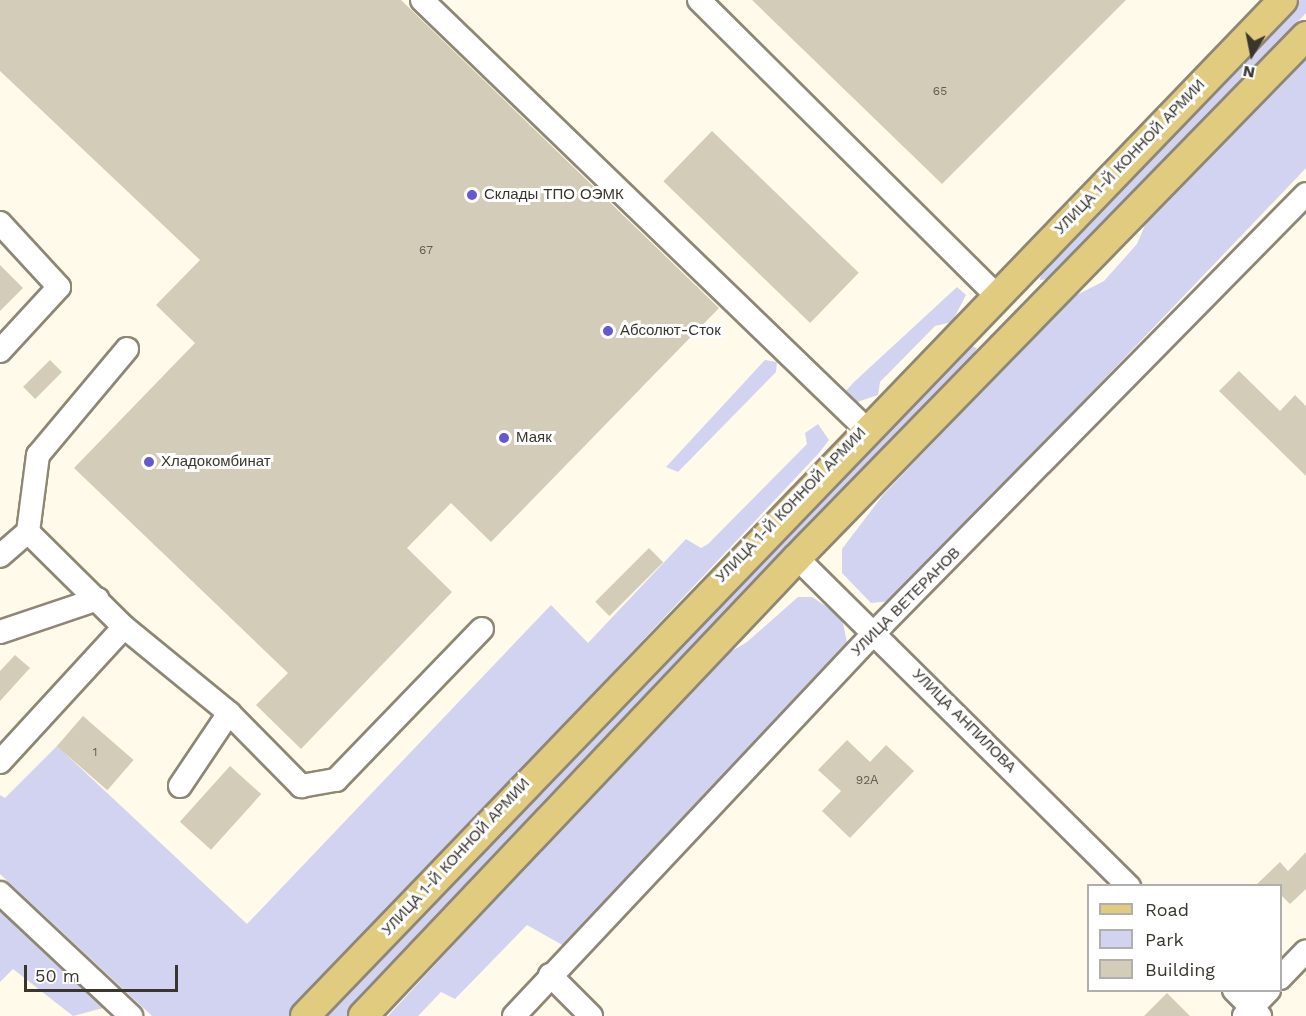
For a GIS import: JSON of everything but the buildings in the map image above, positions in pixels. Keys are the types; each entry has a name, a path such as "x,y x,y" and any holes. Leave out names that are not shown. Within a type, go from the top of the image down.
{"main road":[{"name":"УЛИЦА 1-Й КОННОЙ АРМИИ","path":"305,1016 865,428 1283,0"},
{"path":"363,1016 797,558 1306,36"},
{"path":"995,294 1026,324"}],"street":[{"path":"422,0 865,428"},
{"path":"699,0 995,294"},
{"name":"УЛИЦА ВЕТЕРАНОВ","path":"514,1016 550,975 875,632 1306,194"},
{"path":"0,223 58,288 0,351"},
{"path":"0,556 28,532 38,455 127,349"},
{"path":"28,532 124,627 229,712 301,786 336,780 482,629"},
{"name":"УЛИЦА АНПИЛОВА","path":"797,558 875,632 1128,884"},
{"path":"0,632 98,599"},
{"path":"0,762 124,627"},
{"path":"180,786 229,712"},
{"path":"0,893 131,1016"},
{"path":"1282,977 1306,951"},
{"path":"550,975 589,1015"},
{"path":"1236,992 1252,1013 1268,992"}],"green space":[{"path":"1300,0 1306,0 1306,13 1049,279 1040,280 1042,267"},
{"path":"1306,52 1306,168 892,601 871,603 842,573 842,549 883,495 1071,298 1104,281 1137,244 1148,218"},
{"path":"957,287 966,295 952,322 935,326 880,382 878,395 851,404 843,394"},
{"path":"968,345 977,348 969,361 347,1016 327,1016"},
{"path":"765,360 777,362 776,372 678,472 666,467"},
{"path":"818,424 829,440 819,453 289,1016 152,1016 0,874 0,795 5,798 57,746 247,924 551,605 588,643 686,539 701,548 708,544 807,444 805,433"},
{"path":"798,597 812,597 842,617 847,643 580,932 564,946 527,925 455,999 441,992 418,1016 388,1016 715,661 747,642"},
{"path":"0,909 107,1007 73,1016 13,969 0,982"}],"place":[{"name":"Склады ТПО ОЭМК","path":"472,195"},
{"name":"Абсолют-Сток","path":"608,331"},
{"name":"Маяк","path":"504,438"},
{"name":"Хладокомбинат","path":"149,462"}]}
